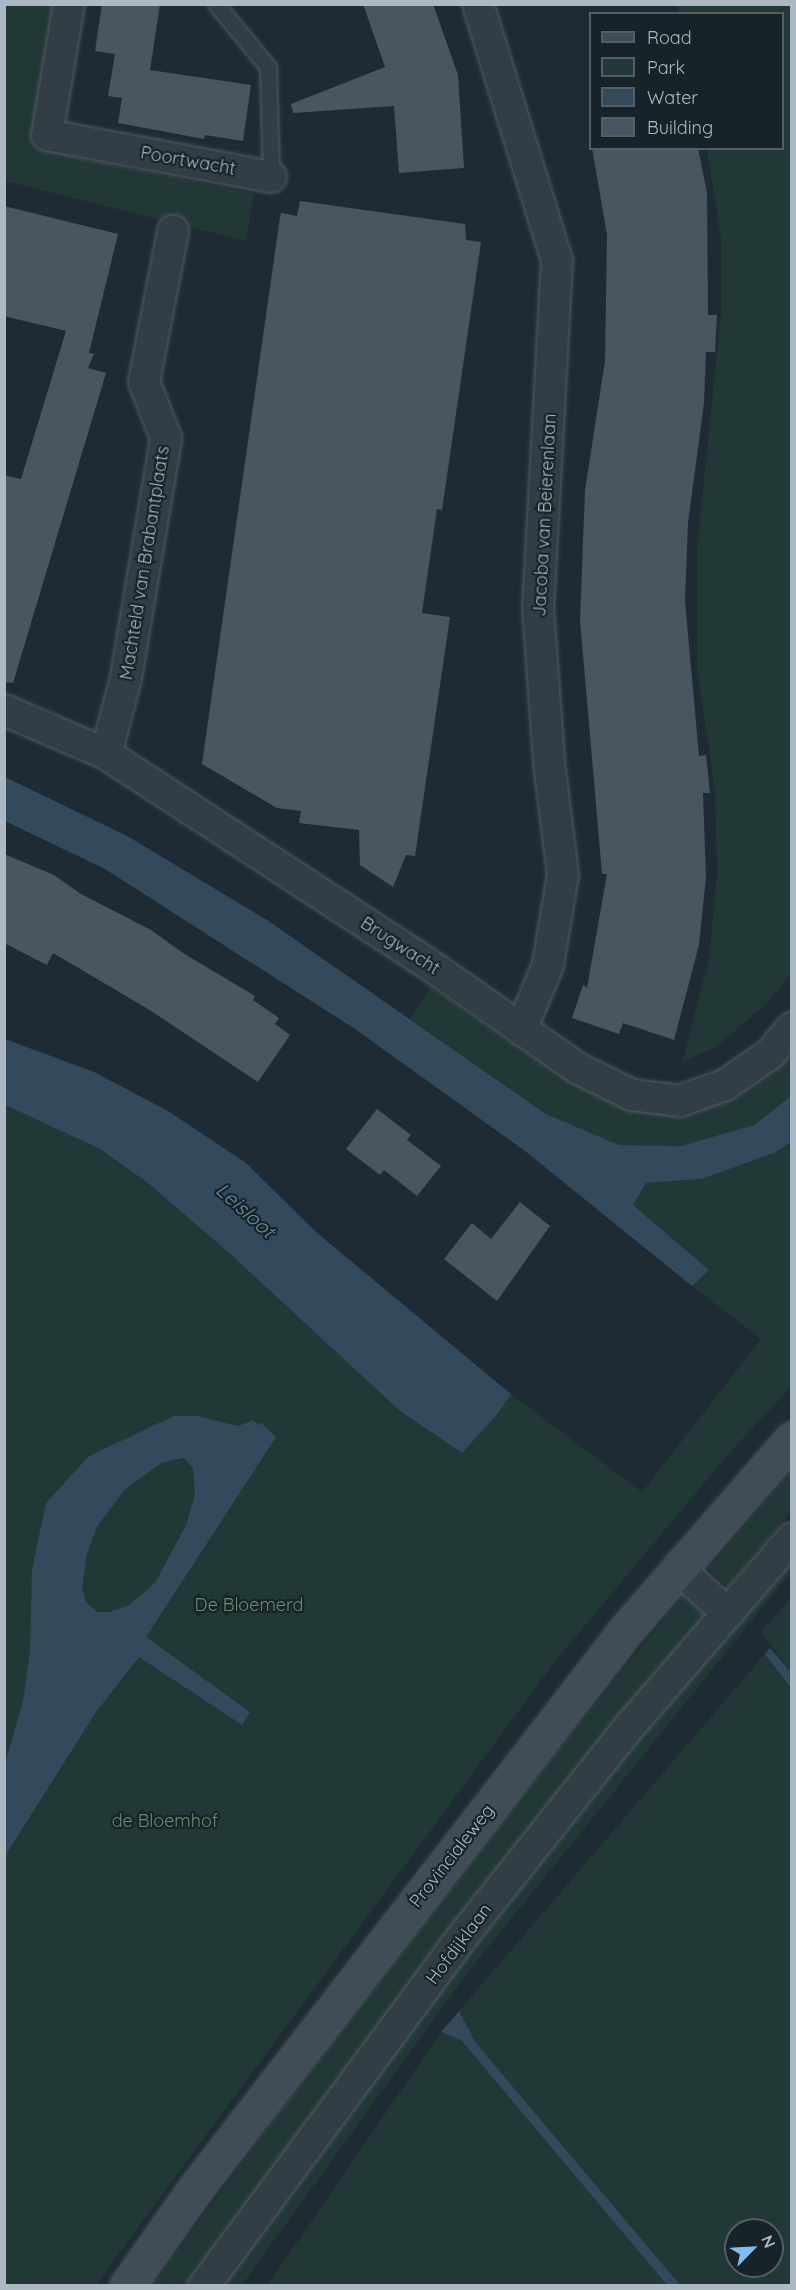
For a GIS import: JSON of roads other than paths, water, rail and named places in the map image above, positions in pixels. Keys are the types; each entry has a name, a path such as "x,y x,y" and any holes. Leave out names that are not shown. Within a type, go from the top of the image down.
{"main road":[{"name":"Provincialeweg","path":"127,2286 203,2179 678,1568 792,1438"}],"street":[{"name":"Poortwacht","path":"69,4 47,135 272,177"},
{"name":"Jacoba van Beierenlaan","path":"478,4 557,260 538,608 549,762 563,875 548,964 521,1030"},
{"name":"Machteld van Brabantplaats","path":"106,754 126,678 166,438 144,382 173,231"},
{"name":"Brugwacht","path":"4,710 106,754 424,961 579,1069 632,1095 680,1101 725,1085 771,1054 792,1028"},
{"name":"Hofdijklaan","path":"204,2286 466,1932 630,1726 792,1538"},
{"path":"678,1568 728,1613"}],"lane":[{"name":"Poortwacht","path":"216,4 268,68 272,177"}],"water":[{"path":"5,777 129,837 267,920 546,1114 619,1145 681,1146 754,1125 791,1096 791,1142 774,1153 702,1179 646,1183 633,1205 709,1270 692,1286 525,1151 355,1029 105,869 5,821"},
{"name":"Leisloot","path":"5,1039 94,1072 168,1111 246,1163 316,1232 511,1394 498,1413 462,1453 400,1411 228,1252 148,1183 100,1149 5,1105"},
{"path":"174,1416 197,1416 238,1426 253,1420 259,1425 260,1422 276,1437 146,1637 250,1712 242,1725 139,1657 96,1712 5,1856 5,1763 23,1702 30,1651 32,1570 46,1503 89,1456","holes":["184,1458 193,1468 195,1495 186,1525 155,1583 129,1605 110,1612 97,1612 86,1602 82,1588 87,1553 97,1527 125,1489 163,1462"]},
{"path":"770,1648 791,1672 791,1688 765,1654"},
{"path":"459,2011 476,2043 680,2285 667,2285 461,2040 441,2032"}],"park label":[{"name":"De Bloemerd","path":"249,1605"},
{"name":"de Bloemhof","path":"165,1821"}]}
